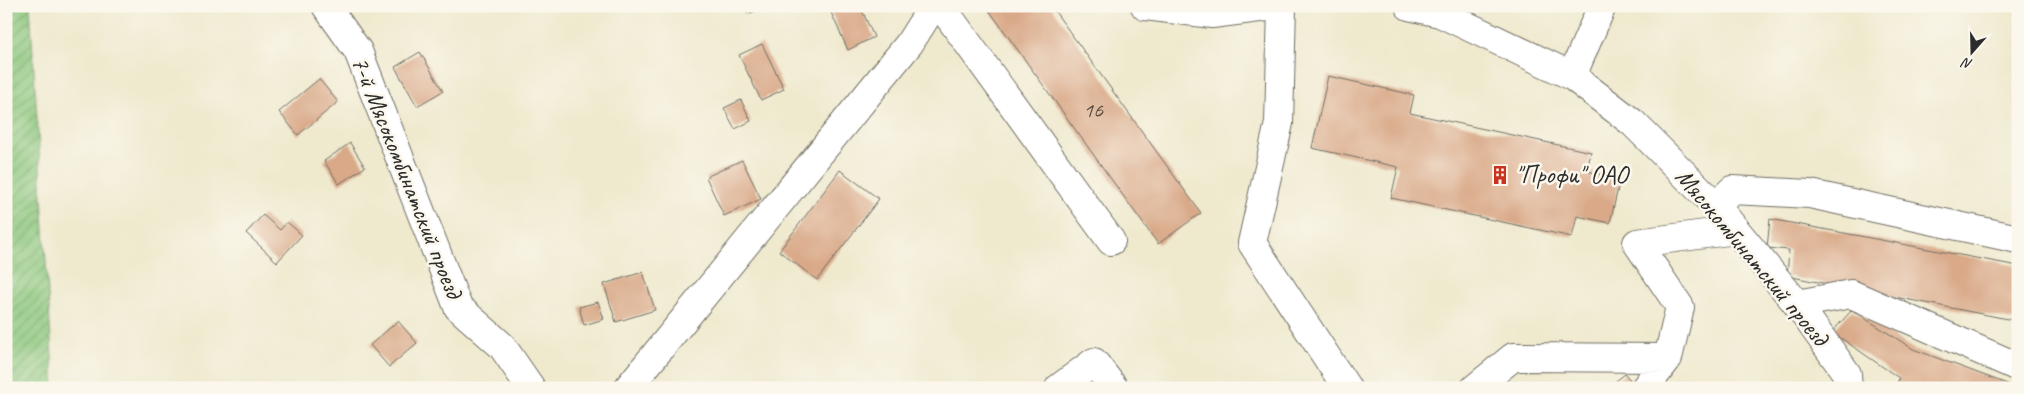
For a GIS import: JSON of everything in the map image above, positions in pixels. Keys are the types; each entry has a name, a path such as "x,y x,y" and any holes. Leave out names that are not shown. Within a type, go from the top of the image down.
{"street":[{"name":"7-й Мясокомбинатский проезд","path":"326,6 358,51 458,307 502,346 531,388"},
{"path":"628,388 909,44 933,6"},
{"path":"941,6 1111,241"},
{"path":"1145,6 1212,14 1275,6"},
{"path":"1282,6 1279,123 1252,243 1347,388"},
{"name":"Мясокомбинатский проезд","path":"1409,6 1440,13 1572,76 1633,123 1716,206 1797,304 1847,374 1848,388"},
{"path":"1572,76 1602,6"},
{"path":"1716,206 1732,190 1810,194 2018,239"},
{"path":"1645,388 1668,358 1680,307 1637,243 1736,230"},
{"path":"1797,304 1851,294 2018,367"},
{"path":"1476,388 1513,357 1668,358"},
{"path":"1059,388 1094,362 1114,388"}],"green space":[{"path":"6,6 30,6 54,388 6,388"}],"building":[{"path":"744,6 765,6 748,14"},
{"path":"828,6 860,6 874,37 848,50"},
{"path":"986,6 1051,6 1201,213 1158,244"},
{"path":"762,44 784,89 761,100 739,55"},
{"path":"420,52 443,91 417,106 395,67"},
{"name":"\"Профи\" ОАО","path":"1328,76 1414,95 1410,113 1591,152 1587,171 1620,179 1610,223 1577,216 1572,237 1391,198 1398,167 1312,148"},
{"path":"319,79 338,102 298,135 279,112"},
{"path":"741,100 751,121 735,129 724,108"},
{"path":"350,143 365,167 339,184 324,161"},
{"path":"742,160 761,199 724,216 706,177"},
{"path":"840,170 879,199 817,280 779,251"},
{"path":"263,215 280,230 287,222 302,235 277,262 246,233"},
{"path":"1770,219 2018,266 2018,321 1787,276 1789,250 1767,248"},
{"path":"643,272 655,310 616,322 604,284"},
{"path":"598,302 604,319 584,325 579,307"},
{"path":"1852,310 1913,349 2018,388 1896,388 1899,378 1832,332"},
{"path":"398,321 417,343 389,367 370,345"},
{"path":"1625,374 1637,388 1607,388"}],"place":[{"name":"\"Профи\" ОАО","path":"1500,175"}]}
